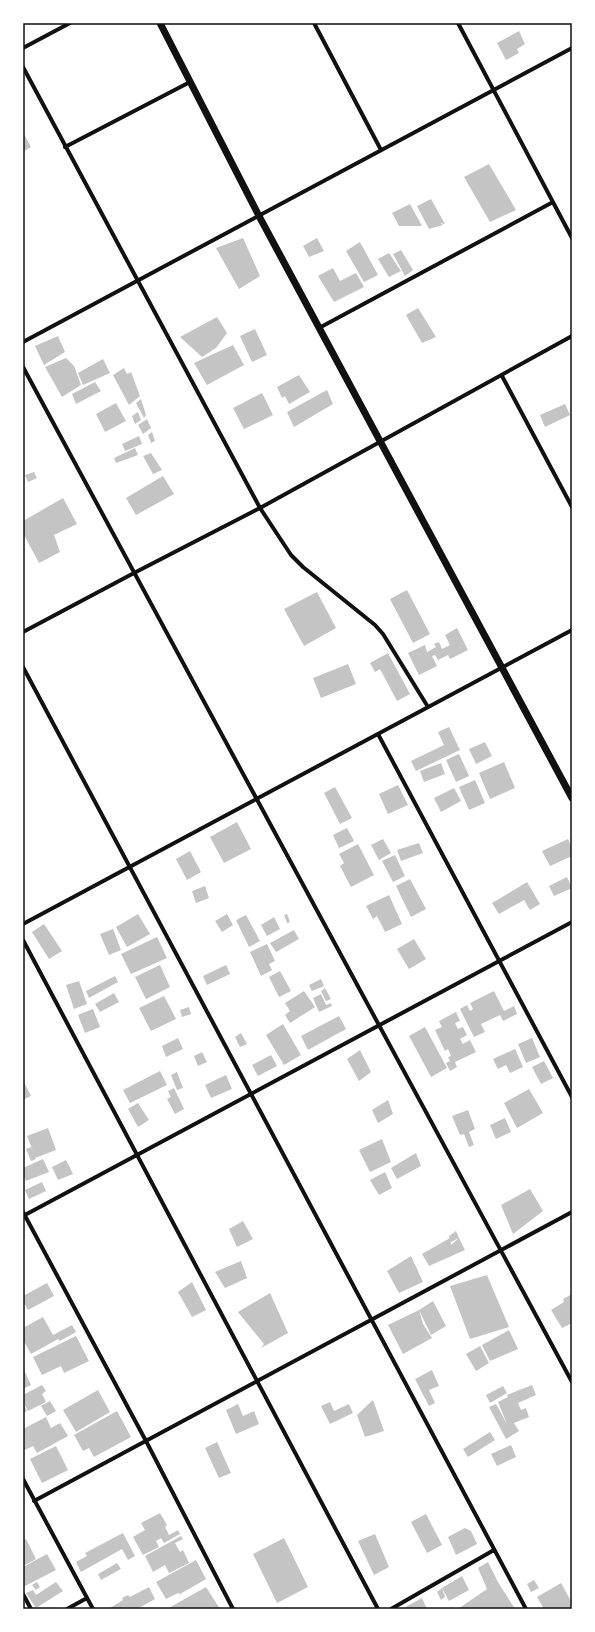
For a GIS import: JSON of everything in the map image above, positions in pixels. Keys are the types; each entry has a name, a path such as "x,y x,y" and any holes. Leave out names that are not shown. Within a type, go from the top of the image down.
{"street":[{"path":"23,48 70,23"},
{"path":"160,23 259,216 572,798"},
{"path":"314,23 381,150"},
{"path":"458,23 572,238"},
{"path":"23,342 572,48"},
{"path":"23,67 260,508 291,555 303,567 375,625 383,634 428,707"},
{"path":"65,147 190,82"},
{"path":"319,328 553,202"},
{"path":"23,632 134,572 260,508 380,441 502,376 572,336"},
{"path":"23,367 572,1382"},
{"path":"502,376 572,507"},
{"path":"23,924 572,630"},
{"path":"23,666 526,1609"},
{"path":"378,734 572,1097"},
{"path":"233,1609 146,1441 24,1214 572,922"},
{"path":"23,940 378,1609"},
{"path":"34,1501 572,1212"},
{"path":"23,1479 92,1609"},
{"path":"391,1609 494,1550"},
{"path":"23,1594 31,1609"},
{"path":"67,1609 87,1598"}],"building":[{"path":"519,31 525,44 517,49 519,53 506,60 497,43"},
{"path":"23,134 31,147 23,152"},
{"path":"489,164 516,210 490,222 464,177"},
{"path":"431,199 445,224 440,223 443,225 429,229 417,206"},
{"path":"410,204 422,226 399,226 392,213"},
{"path":"243,238 260,276 239,289 216,248"},
{"path":"317,238 324,251 309,257 303,246"},
{"path":"360,242 378,275 364,282 346,251"},
{"path":"401,250 413,270 405,276 393,254"},
{"path":"389,253 401,271 389,277 378,259"},
{"path":"333,268 340,281 356,273 364,287 334,302 318,276"},
{"path":"418,308 436,337 422,343 406,315"},
{"path":"217,317 227,333 216,348 202,357 180,337"},
{"path":"255,329 267,355 252,362 240,336"},
{"path":"58,336 65,352 44,365 35,346"},
{"path":"233,345 244,365 207,385 194,363"},
{"path":"66,358 74,366 81,385 62,397 45,367"},
{"path":"103,359 110,373 83,385 78,373"},
{"path":"124,368 127,374 131,372 140,396 129,405 113,375"},
{"path":"299,375 310,392 289,404 285,396 282,398 277,387"},
{"path":"95,382 101,391 76,404 72,394"},
{"path":"327,390 333,404 294,427 287,412"},
{"path":"262,393 273,415 244,429 233,408"},
{"path":"141,399 146,415 144,418 136,403"},
{"path":"116,403 126,421 105,432 96,414"},
{"path":"565,404 570,415 545,427 540,415"},
{"path":"138,412 141,420 135,424 132,416"},
{"path":"147,419 151,428 143,434 138,425"},
{"path":"152,432 155,441 151,443 148,435"},
{"path":"139,436 142,444 125,451 122,444"},
{"path":"135,448 138,455 116,463 114,458"},
{"path":"151,453 162,470 153,474 143,456"},
{"path":"34,472 37,478 28,482 25,475"},
{"path":"163,476 174,494 136,515 126,498"},
{"path":"63,498 77,524 54,535 60,552 39,563 23,533 23,521"},
{"path":"407,590 430,634 413,643 390,599"},
{"path":"317,592 336,628 304,646 284,609"},
{"path":"457,628 468,650 450,659 448,655 438,660 435,655 432,656 437,666 419,675 408,653 425,645 427,652 436,647 434,644 439,642 442,649 450,645 445,635"},
{"path":"388,653 410,694 397,701 380,669 375,672 370,663"},
{"path":"348,664 356,684 321,698 313,678"},
{"path":"449,727 460,750 416,771 411,761 444,745 438,732"},
{"path":"485,742 492,756 476,764 469,749"},
{"path":"459,754 469,776 456,782 446,760"},
{"path":"504,762 515,788 490,799 479,773"},
{"path":"441,763 445,774 424,782 420,771"},
{"path":"475,780 485,803 469,810 459,787"},
{"path":"398,785 408,805 388,814 379,794"},
{"path":"335,787 352,818 340,824 324,793"},
{"path":"454,788 461,801 441,812 434,798"},
{"path":"237,822 251,849 224,863 210,837"},
{"path":"347,828 354,841 339,848 333,835"},
{"path":"383,839 391,853 379,860 371,845"},
{"path":"568,839 572,848 572,856 550,866 542,851"},
{"path":"419,843 423,853 401,861 397,850"},
{"path":"358,844 374,875 351,887 340,866 344,863 339,854"},
{"path":"190,851 201,872 187,880 176,859"},
{"path":"395,855 405,876 393,882 382,861"},
{"path":"567,877 572,888 554,896 549,886"},
{"path":"410,879 426,909 411,917 396,886"},
{"path":"527,882 540,904 530,910 524,900 499,914 492,903"},
{"path":"205,886 209,898 196,903 192,891"},
{"path":"389,895 402,924 385,932 377,916 373,919 366,906"},
{"path":"138,914 150,934 127,947 116,927"},
{"path":"227,914 233,925 222,932 215,921"},
{"path":"287,914 290,922 287,923 284,915"},
{"path":"246,915 260,941 249,947 236,920"},
{"path":"274,917 280,929 267,936 261,925"},
{"path":"44,924 62,951 49,959 32,932"},
{"path":"113,929 121,950 109,955 100,934"},
{"path":"294,930 299,939 276,952 270,943"},
{"path":"157,937 167,958 131,974 121,954"},
{"path":"414,939 426,959 409,969 397,949"},
{"path":"267,944 275,961 269,964 272,970 261,976 250,952"},
{"path":"160,965 170,987 146,999 135,977"},
{"path":"226,965 230,974 207,985 203,976"},
{"path":"280,971 291,991 279,997 269,977"},
{"path":"115,976 118,982 89,998 86,991"},
{"path":"321,979 324,986 312,991 309,985"},
{"path":"79,981 87,1004 74,1009 66,985"},
{"path":"325,988 331,999 326,1001 321,991"},
{"path":"304,991 315,1007 290,1023 285,1015 290,1011 285,1003"},
{"path":"494,991 504,1011 514,1006 517,1014 503,1021 500,1015 481,1024 485,1032 474,1037 460,1009 467,1005 470,1011 473,1009 470,1003"},
{"path":"114,993 119,1002 100,1012 95,1004"},
{"path":"321,994 326,1005 331,1003 332,1006 319,1012 313,998"},
{"path":"164,996 176,1019 151,1031 139,1008"},
{"path":"189,1007 191,1014 182,1017 180,1010"},
{"path":"93,1009 100,1027 85,1033 78,1015"},
{"path":"456,1012 460,1021 455,1023 458,1029 463,1027 467,1035 460,1039 463,1044 470,1040 476,1052 455,1062 457,1067 450,1071 446,1063 450,1061 448,1057 451,1056 448,1049 445,1051 435,1030 442,1027 439,1021"},
{"path":"339,1016 346,1029 308,1050 301,1036"},
{"path":"283,1024 301,1055 284,1065 266,1035"},
{"path":"425,1027 447,1068 431,1077 409,1036"},
{"path":"241,1033 247,1044 240,1047 235,1037"},
{"path":"178,1038 183,1049 166,1057 162,1046"},
{"path":"532,1038 540,1057 526,1063 518,1044"},
{"path":"515,1049 523,1067 510,1073 506,1065 498,1069 493,1059"},
{"path":"360,1050 371,1072 359,1081 347,1059"},
{"path":"202,1052 207,1062 198,1066 194,1056"},
{"path":"271,1055 277,1066 258,1076 252,1065"},
{"path":"544,1061 553,1078 541,1084 532,1067"},
{"path":"160,1071 167,1085 130,1103 123,1090"},
{"path":"177,1072 183,1088 177,1090 171,1075"},
{"path":"226,1075 232,1089 211,1098 205,1085"},
{"path":"23,1080 31,1096 23,1100"},
{"path":"174,1088 184,1109 175,1114 167,1099 171,1097 168,1091"},
{"path":"529,1089 543,1113 517,1128 504,1103"},
{"path":"388,1100 393,1114 378,1123 372,1110"},
{"path":"138,1103 149,1120 138,1127 128,1109"},
{"path":"468,1110 475,1129 469,1132 474,1145 469,1147 464,1134 460,1135 452,1116"},
{"path":"505,1118 511,1132 496,1139 490,1125"},
{"path":"48,1128 56,1150 31,1161 26,1149 31,1147 33,1151 27,1136"},
{"path":"382,1139 391,1162 370,1172 359,1150"},
{"path":"416,1153 421,1166 397,1179 391,1168"},
{"path":"43,1159 49,1172 26,1181 23,1174 23,1168"},
{"path":"66,1160 73,1174 58,1180 52,1167"},
{"path":"385,1172 392,1188 379,1195 370,1180"},
{"path":"42,1182 46,1191 29,1199 25,1190"},
{"path":"530,1189 543,1211 513,1234 501,1205"},
{"path":"243,1221 253,1239 237,1247 229,1229"},
{"path":"456,1231 465,1250 429,1266 422,1254 450,1238 449,1236","holes":["459,1238 451,1245 450,1240 451,1242"]},
{"path":"411,1256 423,1282 399,1293 387,1271"},
{"path":"241,1261 247,1278 225,1288 215,1272"},
{"path":"487,1275 509,1327 470,1339 450,1286"},
{"path":"192,1282 206,1310 192,1317 178,1292"},
{"path":"47,1283 54,1296 28,1310 23,1301 23,1296"},
{"path":"270,1293 288,1333 261,1348 264,1344 238,1312"},
{"path":"572,1294 572,1323 562,1328 551,1310 564,1302 563,1299"},
{"path":"433,1301 446,1326 431,1335 419,1310"},
{"path":"419,1310 423,1324 432,1338 403,1354 388,1325"},
{"path":"43,1317 53,1335 72,1325 76,1332 60,1341 58,1339 31,1354 23,1340 23,1328"},
{"path":"509,1330 518,1349 490,1361 482,1345"},
{"path":"76,1336 89,1361 64,1373 61,1366 42,1375 33,1357"},
{"path":"480,1346 489,1363 476,1371 466,1354"},
{"path":"23,1368 31,1385 23,1389"},
{"path":"432,1370 439,1386 429,1390 435,1403 429,1406 415,1379"},
{"path":"42,1385 46,1391 42,1394 46,1402 28,1411 23,1402 23,1395"},
{"path":"532,1385 536,1395 518,1403 521,1410 526,1408 529,1417 514,1423 519,1431 506,1439 489,1407 496,1404 507,1424 498,1402 508,1397 507,1395"},
{"path":"503,1386 507,1393 490,1403 486,1395"},
{"path":"98,1390 110,1412 76,1432 63,1410"},
{"path":"373,1400 384,1431 365,1437 357,1415"},
{"path":"50,1401 56,1411 47,1416 41,1406"},
{"path":"330,1402 334,1411 349,1404 353,1413 330,1424 321,1406"},
{"path":"23,1404 27,1411 23,1413"},
{"path":"238,1404 243,1416 254,1411 259,1424 236,1434 226,1410"},
{"path":"117,1411 131,1437 94,1457 89,1448 83,1451 74,1435"},
{"path":"46,1417 51,1428 60,1423 68,1436 37,1453 33,1446 25,1450 23,1447 23,1429"},
{"path":"490,1432 495,1440 468,1457 463,1449"},
{"path":"217,1442 231,1473 219,1478 205,1448"},
{"path":"511,1445 516,1457 497,1466 491,1454"},
{"path":"56,1446 68,1470 42,1483 30,1459"},
{"path":"160,1513 167,1525 165,1527 169,1535 178,1530 180,1534 164,1543 161,1538 156,1541 159,1547 143,1555 133,1537 145,1530 141,1523"},
{"path":"426,1514 442,1545 427,1553 411,1522"},
{"path":"465,1528 471,1531 477,1544 456,1555 448,1537"},
{"path":"123,1533 135,1556 128,1560 122,1549 81,1572 76,1562 87,1556 85,1553"},
{"path":"375,1534 389,1567 374,1575 358,1541"},
{"path":"181,1536 183,1539 175,1543 180,1552 183,1550 189,1563 169,1573 165,1565 153,1572 145,1556"},
{"path":"284,1538 308,1587 277,1603 253,1554"},
{"path":"26,1539 36,1559 23,1566 23,1541"},
{"path":"47,1554 56,1570 23,1587 23,1567"},
{"path":"196,1560 206,1579 180,1594 178,1593 166,1599 156,1582"},
{"path":"488,1562 498,1582 515,1609 458,1609 487,1589 478,1568"},
{"path":"117,1563 121,1569 101,1580 98,1574"},
{"path":"462,1576 469,1590 449,1601 442,1588"},
{"path":"534,1580 539,1588 531,1592 527,1584"},
{"path":"37,1582 40,1587 36,1590 32,1585"},
{"path":"56,1582 63,1591 36,1608 26,1593 33,1590 36,1595"},
{"path":"561,1583 572,1603 572,1609 544,1609 537,1597"},
{"path":"149,1587 155,1599 137,1609 110,1609 123,1600 122,1598 128,1595 130,1597"},
{"path":"206,1587 220,1609 167,1609"},
{"path":"442,1588 445,1597 441,1600 437,1592"},
{"path":"422,1598 427,1609 402,1609"}]}
